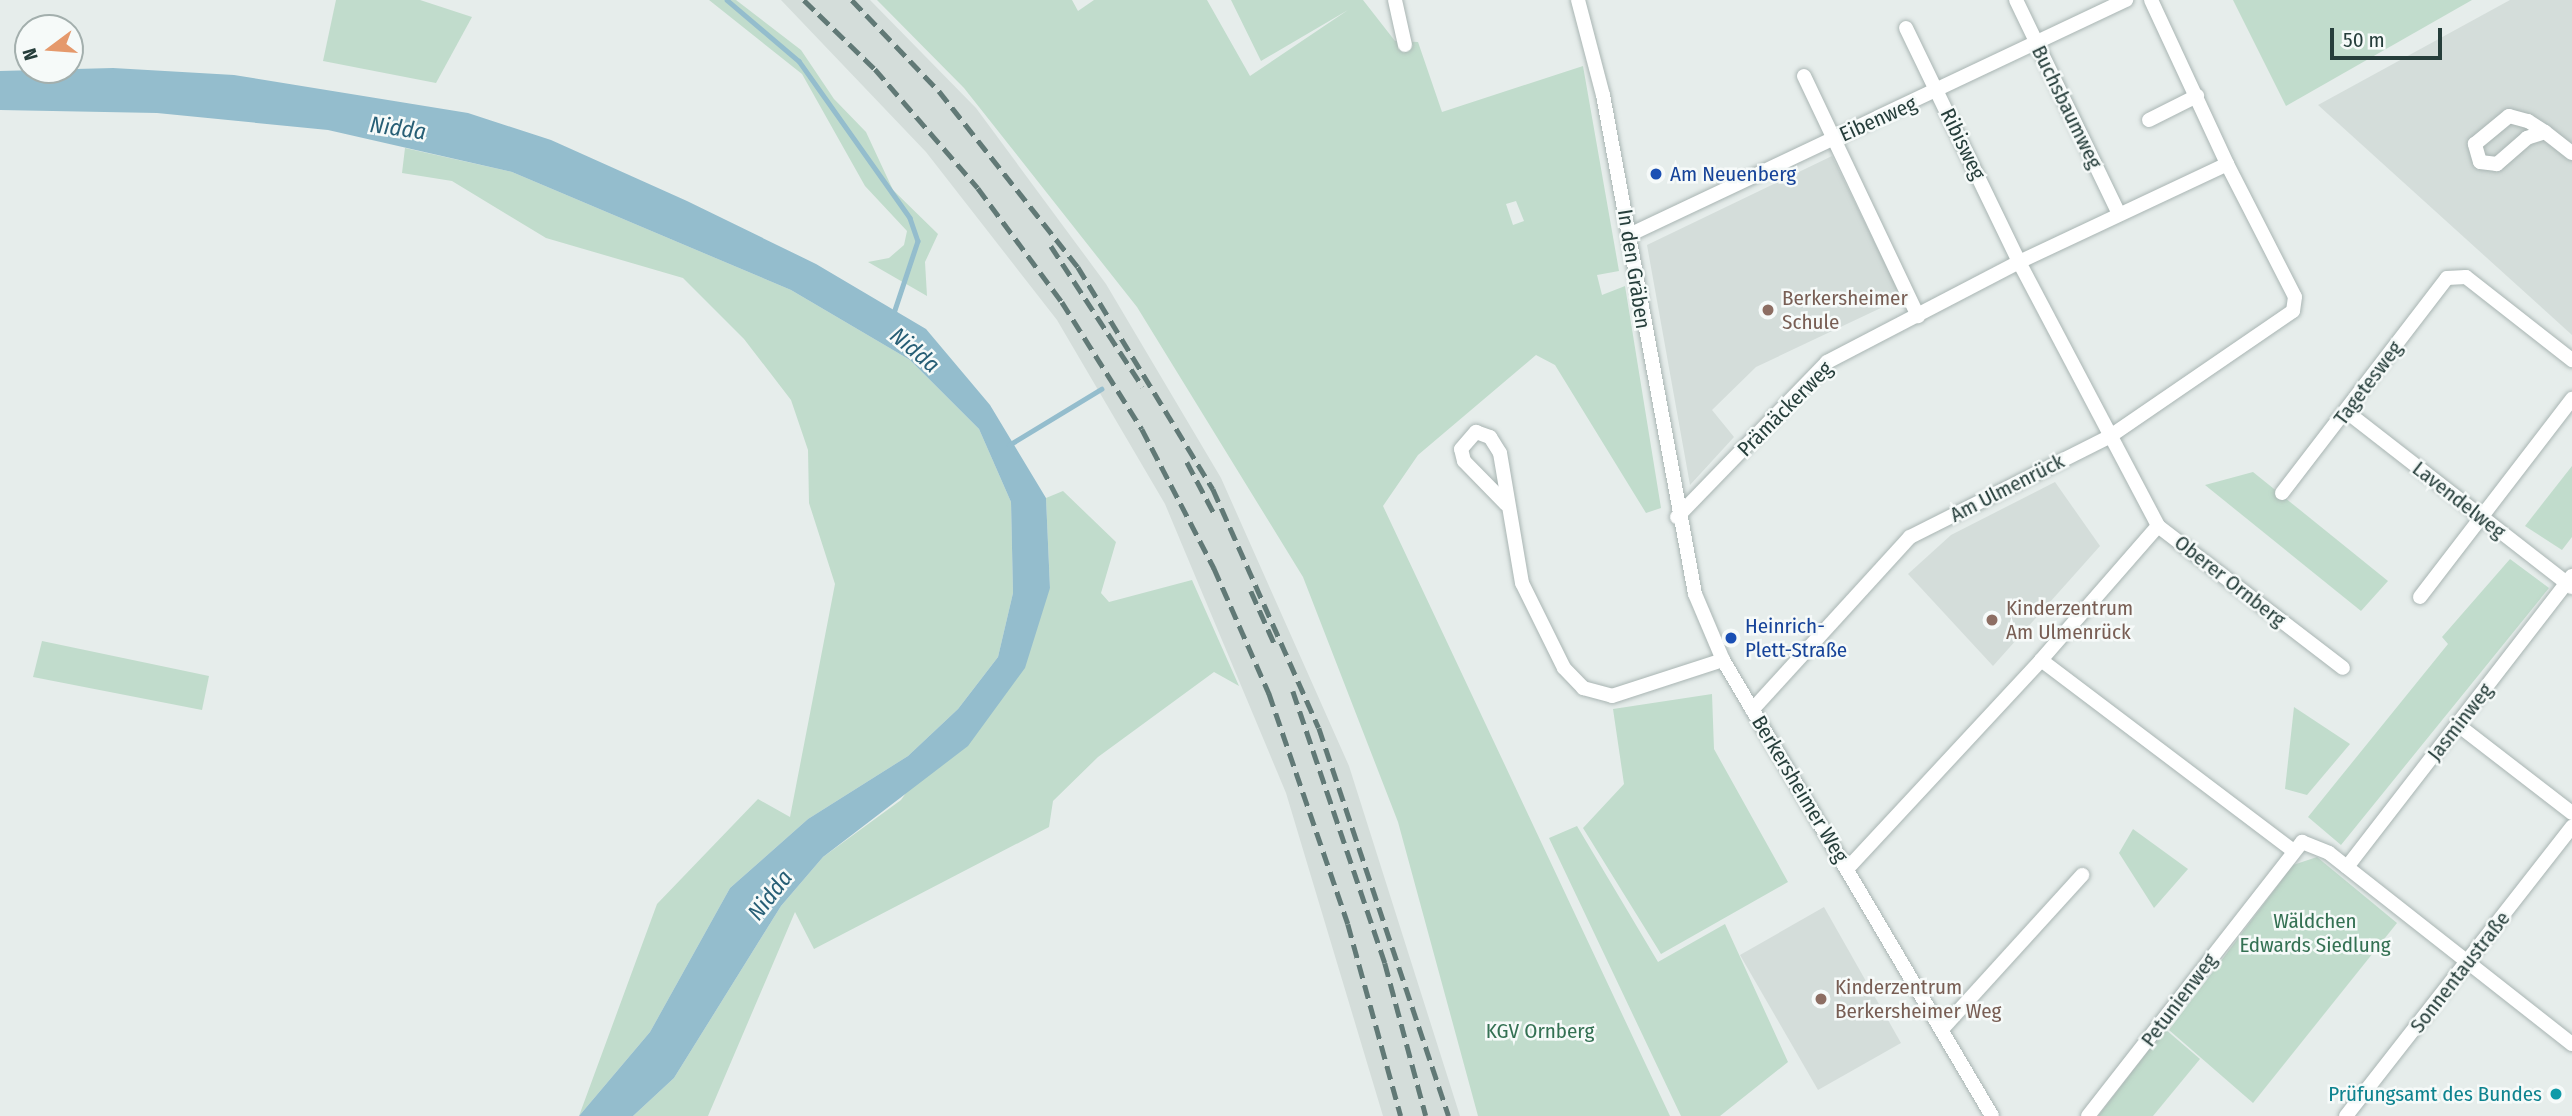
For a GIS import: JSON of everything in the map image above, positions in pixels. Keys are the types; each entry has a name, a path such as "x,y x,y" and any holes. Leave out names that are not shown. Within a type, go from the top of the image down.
{"street":[{"path":"1395,0 1405,45"},
{"name":"In den Gräben","path":"1578,0 1629,235 1680,539"},
{"name":"Buchsbaumweg","path":"2016,0 2119,214"},
{"name":"Eibenweg","path":"1629,235 1938,92 2126,0"},
{"path":"2151,0 2227,164"},
{"name":"Ribisweg","path":"1906,27 2019,262"},
{"path":"1804,76 1918,316"},
{"path":"2148,121 2196,96"},
{"path":"2545,132 2527,138 2497,164 2480,162 2474,144 2509,116 2545,132 2572,153"},
{"name":"Prämäckerweg","path":"1677,517 1828,362 2019,262 2227,164"},
{"name":"Am Ulmenrück","path":"1752,710 1910,537 2109,437 2297,306 2227,164"},
{"path":"2019,262 2158,526"},
{"name":"Tagetesweg","path":"2282,493 2455,275 2572,360"},
{"path":"2420,597 2572,399"},
{"name":"Lavendelweg","path":"2347,412 2570,582"},
{"path":"1506,504 1464,461 1461,449 1476,432 1490,437 1500,453 1506,504 1522,583 1564,668 1583,688 1612,696 1723,660"},
{"name":"Oberer Ornberg","path":"1849,868 2040,660 2158,526 2343,668"},
{"name":"Berkersheimer Weg","path":"1680,539 1723,660 1849,868 1992,1116"},
{"name":"Jasminweg","path":"2347,867 2570,582"},
{"path":"2040,660 2292,850 2313,842 2329,853 2572,1044"},
{"path":"2458,725 2572,813"},
{"name":"Sonnentaustraße","path":"2346,1116 2572,827"},
{"name":"Petunienweg","path":"2088,1116 2292,850"},
{"path":"1943,1028 2082,875"}],"shaded area":[{"path":"781,0 870,0 976,108 1106,284 1221,478 1349,766 1460,1116 1383,1116 1286,793 1165,504 1057,320 926,152"},
{"path":"2510,0 2572,0 2572,335 2318,105"},
{"name":"Berkersheimer Schule","path":"1832,156 1902,298 1756,367 1712,410 1734,437 1690,485 1647,245"},
{"name":"Kinderzentrum Am Ulmenrück","path":"2055,482 2100,546 1993,666 1908,574 1951,535"},
{"name":"Kinderzentrum Berkersheimer Weg","path":"1824,907 1901,1043 1818,1090 1740,955"}],"green space":[{"path":"336,0 420,0 472,17 436,83 323,61"},
{"path":"709,0 736,0 801,50 834,99 866,132 893,190 938,234 925,262 927,296 868,262 889,258 904,245 907,231 865,186 802,74"},
{"name":"KGV Ornberg","path":"877,0 1072,0 1078,11 1094,0 1207,0 1250,76 1348,10 1261,61 1231,0 1363,0 1395,41 1418,42 1442,112 1583,66 1619,271 1597,275 1602,295 1625,286 1661,508 1646,513 1555,365 1536,355 1418,455 1383,506 1670,1116 1478,1116 1398,822 1303,577 1137,307 964,88","holes":["1516,201 1524,221 1513,225 1506,204"]},
{"path":"2233,0 2472,0 2286,106"},
{"path":"405,148 512,172 791,290 910,360 979,429 1011,502 1013,593 998,657 958,709 908,756 808,819 730,888 650,1032 579,1116 657,904 758,799 790,817 835,584 809,503 808,450 791,400 744,339 683,278 546,238 452,181 402,173"},
{"path":"2572,466 2572,537 2562,550 2525,526"},
{"path":"2253,472 2388,581 2361,611 2205,485"},
{"path":"1063,491 1116,542 1101,593 1109,602 1192,580 1239,686 1214,672 1098,757 1053,801 1049,827 814,949 795,912 708,1116 633,1116 674,1078 781,906 823,857 901,800 1050,588 1046,498"},
{"path":"2510,559 2549,588 2341,845 2308,817 2448,644 2442,637"},
{"path":"42,641 209,676 202,710 33,677"},
{"path":"1712,694 1714,749 1788,882 1661,954 1583,828 1624,784 1613,709"},
{"path":"2294,707 2350,744 2307,795 2285,789"},
{"path":"1577,826 1658,962 1725,924 1788,1062 1720,1116 1681,1116 1549,838"},
{"path":"2133,829 2188,869 2154,908 2119,853"},
{"name":"Wäldchen Edwards Siedlung","path":"2317,857 2397,923 2253,1103 2169,1030 2293,865"},
{"path":"2165,1029 2200,1059 2153,1116 2098,1116"}],"water":[{"name":"Nidda","path":"84,69 234,75 468,113 551,140 687,201 816,264 926,329 990,405 1046,498 1050,588 1025,668 968,746 823,857 781,906 674,1078 633,1116 579,1116 650,1032 730,888 808,819 908,756 958,709 998,657 1013,593 1011,502 979,429 910,360 791,290 512,172 328,130 157,113 0,110 0,71 14,71 14,84 84,84"}],"waterway":[{"name":"Nidda","path":"727,0 799,61 910,218 918,241 893,316"},
{"path":"1009,445 1101,389"}],"railway":[{"path":"804,0 875,69 978,188 1062,302 1142,429 1214,568 1269,693 1348,924 1401,1116"},
{"path":"852,0 939,91 1078,267 1213,489 1319,728 1449,1116"},
{"path":"1051,246 1143,387"},
{"path":"1187,462 1215,515"},
{"path":"1251,591 1275,645"},
{"path":"1293,691 1385,963 1426,1116"}],"place":[{"name":"Am Neuenberg","path":"1656,174"},
{"name":"Berkersheimer Schule","path":"1768,310"},
{"name":"Kinderzentrum Am Ulmenrück","path":"1992,620"},
{"name":"Heinrich- Plett-Straße","path":"1731,638"},
{"name":"Kinderzentrum Berkersheimer Weg","path":"1821,999"},
{"name":"Prüfungsamt des Bundes","path":"2556,1094"}]}
